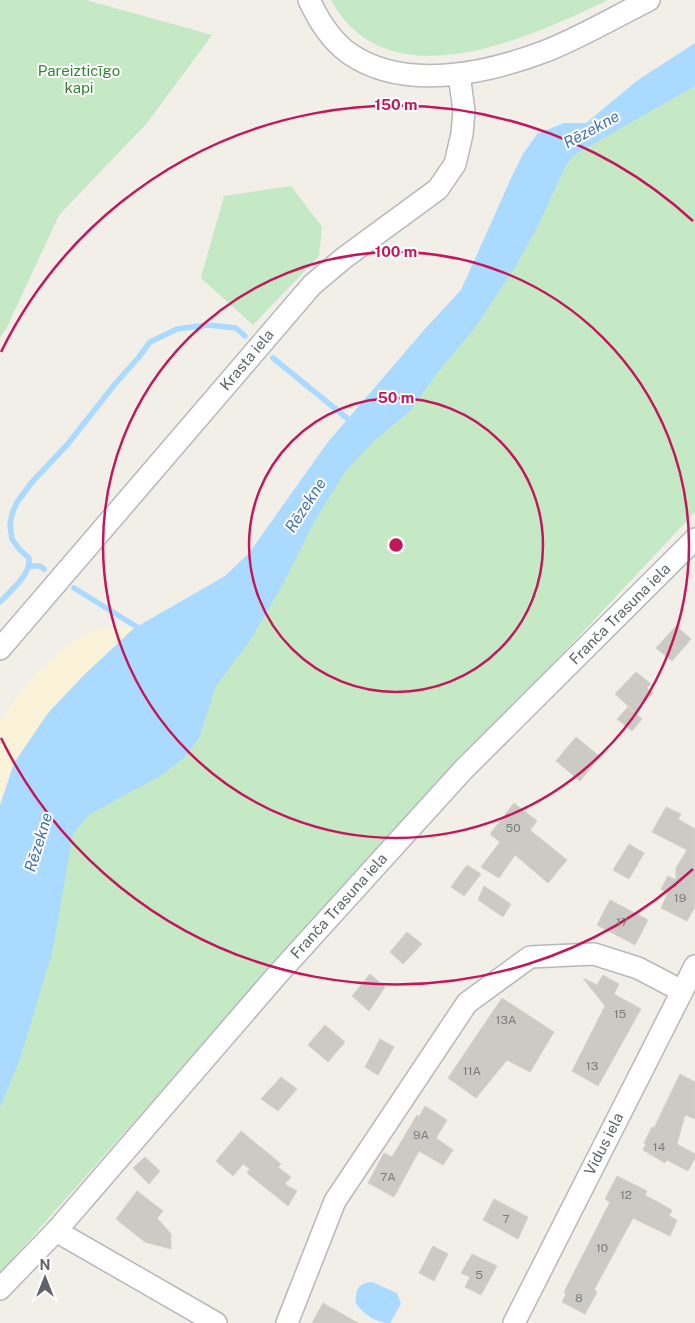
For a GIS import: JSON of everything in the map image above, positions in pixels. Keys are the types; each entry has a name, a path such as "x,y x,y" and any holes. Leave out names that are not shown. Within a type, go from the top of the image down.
{"street":[{"path":"309,0 327,32 350,54 382,69 417,76 459,74 498,66 546,50 648,0"},
{"name":"Krasta iela","path":"0,649 312,285 344,258 438,189 455,164 462,134 464,111 459,74"},
{"name":"Franča Trasuna iela","path":"0,1289 56,1231 278,974 458,776 695,539"},
{"path":"287,1323 335,1201 467,1004 530,957 594,954 638,968 682,991"},
{"name":"Vidus iela","path":"514,1323 695,966"},
{"path":"56,1231 216,1323"}],"green space":[{"name":"Pareizticīgo kapi","path":"0,0 86,0 212,35 147,123 59,215 6,329 0,337"},
{"path":"331,0 608,0 539,31 500,44 461,53 423,56 387,49 356,31"},
{"path":"695,58 695,512 295,940 0,1273 0,1001 37,834 433,351 555,149"},
{"path":"291,186 322,227 319,256 253,325 201,278 224,196"}],"sand":[{"path":"119,627 133,629 84,675 48,713 14,763 0,805 0,720 41,669 68,645 86,634 104,628"}],"water":[{"name":"Rēzekne","path":"695,43 695,86 574,155 566,165 538,226 512,272 474,329 438,372 410,411 374,441 345,472 314,522 283,584 251,639 216,686 199,738 185,757 159,777 89,815 73,834 52,953 20,1059 0,1107 0,805 14,763 48,713 84,675 133,629 225,576 249,553 328,442 424,330 461,290 513,174 523,154 537,134 564,123 586,123 638,80"},
{"path":"372,1282 397,1293 401,1304 390,1323 380,1322 371,1318 356,1304 358,1288 363,1284"}],"building":[{"path":"676,626 691,639 672,661 656,648"},
{"path":"636,672 651,684 647,688 653,693 635,712 615,694"},
{"path":"628,707 642,719 632,731 617,719"},
{"path":"576,737 600,757 580,781 556,761"},
{"path":"514,803 537,821 530,830 567,860 548,883 515,855 499,878 481,867 500,842 490,834"},
{"path":"666,807 681,814 678,819 695,829 695,907 687,921 661,908 668,893 661,889 668,876 676,880 676,868 687,850 652,832"},
{"path":"629,844 644,853 629,879 613,870"},
{"path":"467,865 481,874 464,896 451,887"},
{"path":"484,886 511,904 503,917 478,900"},
{"path":"610,900 648,920 635,945 597,925"},
{"path":"407,932 422,944 403,964 390,952"},
{"path":"370,974 385,987 369,1011 352,996"},
{"path":"603,975 619,984 614,994 641,1009 598,1086 572,1071 605,1006 583,978 597,985"},
{"path":"502,998 554,1032 530,1072 507,1060 476,1098 448,1078"},
{"path":"325,1025 345,1042 328,1062 308,1045"},
{"path":"380,1039 394,1047 378,1075 365,1067"},
{"path":"680,1074 695,1082 695,1119 685,1115 677,1144 695,1154 695,1158 688,1171 667,1160 665,1163 643,1150 646,1144 644,1143 652,1127 654,1128"},
{"path":"281,1077 297,1089 278,1111 261,1099"},
{"path":"425,1106 447,1120 436,1138 453,1150 443,1165 419,1151 394,1197 368,1183 384,1153 392,1157 417,1115 419,1117"},
{"path":"241,1131 281,1164 278,1167 291,1177 285,1184 297,1191 288,1206 247,1173 250,1169 243,1164 233,1176 216,1161"},
{"path":"145,1157 160,1171 149,1184 133,1168"},
{"path":"617,1176 647,1191 645,1195 672,1210 669,1216 677,1220 670,1236 633,1218 594,1290 597,1292 585,1314 562,1302 566,1294 564,1292 610,1202 605,1199"},
{"path":"137,1191 163,1211 157,1218 171,1234 171,1249 145,1242 116,1219"},
{"path":"494,1199 528,1217 518,1239 483,1220"},
{"path":"433,1246 448,1254 434,1281 419,1273"},
{"path":"472,1254 497,1266 481,1295 465,1287 470,1277 461,1273"},
{"path":"323,1303 358,1323 312,1323"}],"waterway":[{"path":"0,602 24,576 29,564 29,558 12,539 10,525 17,502 33,481 67,445 150,342 177,329 208,325 236,328 245,336"},
{"path":"273,358 348,419 351,424"},
{"path":"30,566 40,566 44,569"},
{"path":"74,588 137,627 141,633"}]}
